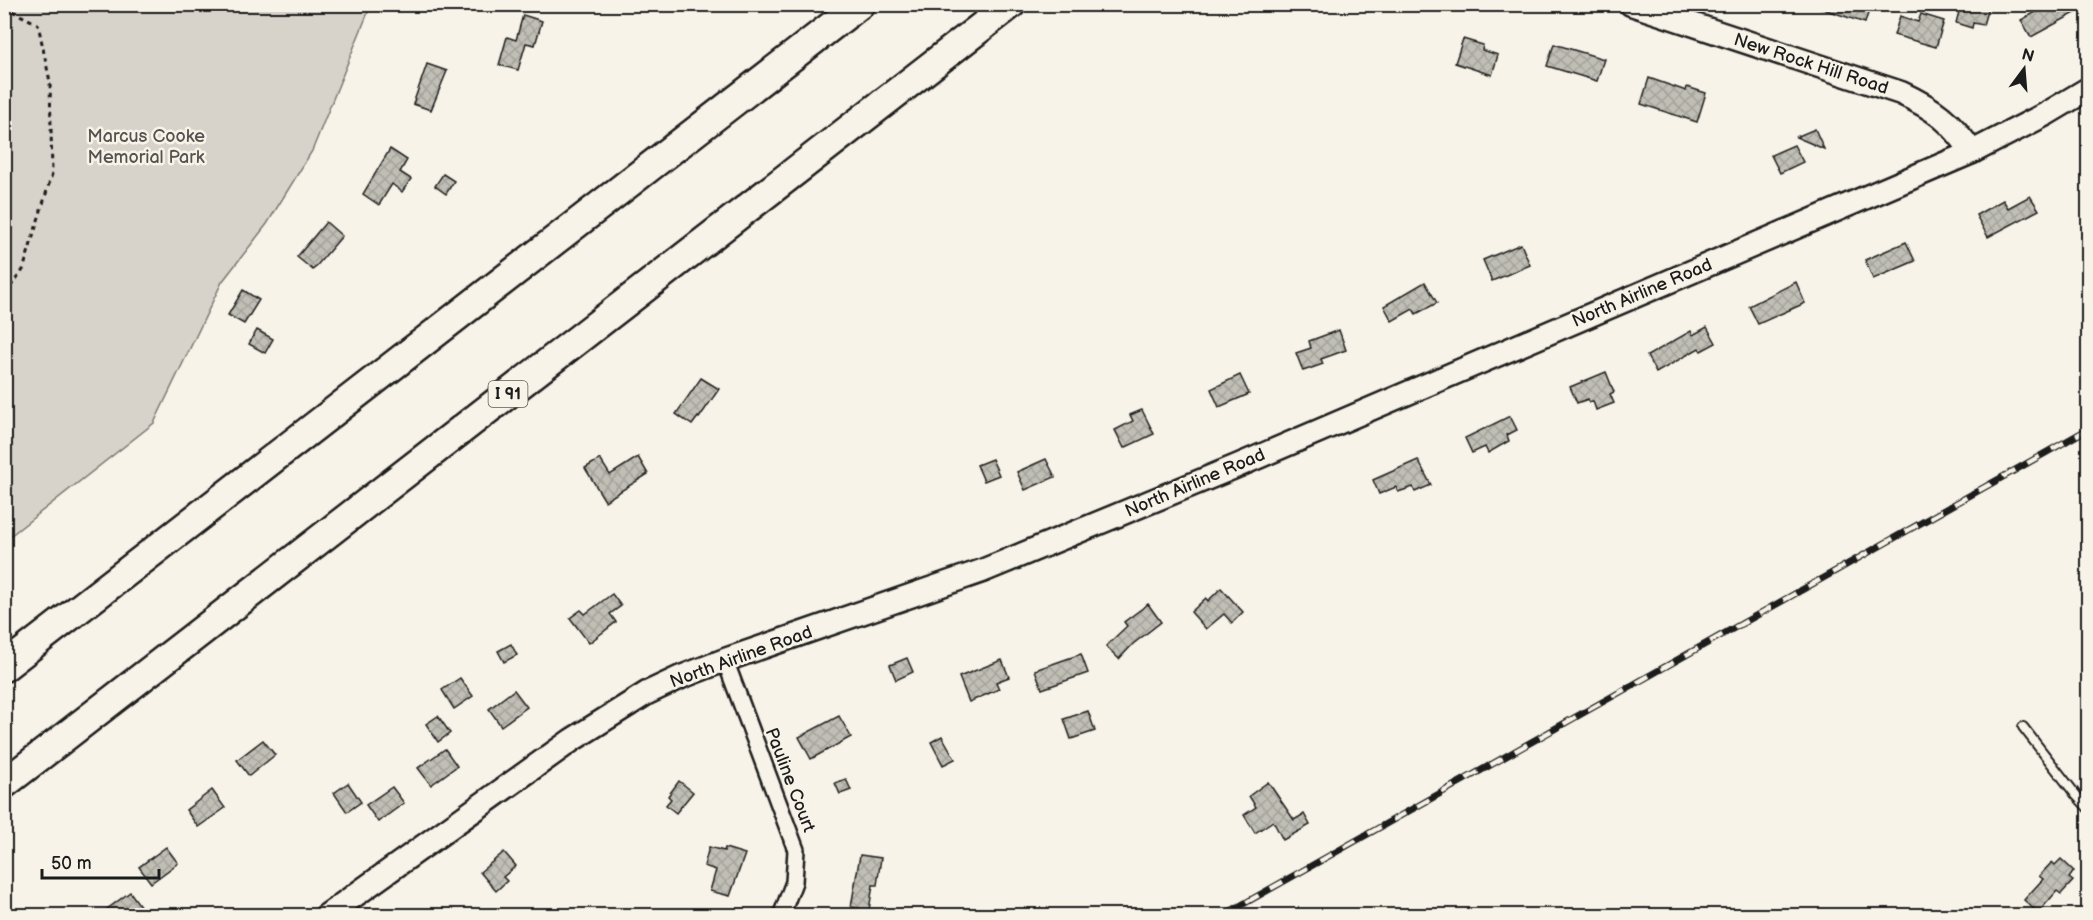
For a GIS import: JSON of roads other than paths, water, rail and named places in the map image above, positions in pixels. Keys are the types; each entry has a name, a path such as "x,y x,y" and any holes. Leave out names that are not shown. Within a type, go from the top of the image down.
{"highway":[{"path":"4,667 860,4"},
{"name":"I 91","path":"4,784 1011,4"}],"main road":[{"name":"New Rock Hill Road","path":"1638,6 1857,78 1918,101 1944,117 1960,134 1972,152"},
{"name":"North Airline Road","path":"326,915 572,740 647,693 681,677 982,571 1226,470 1972,152 2046,114 2088,89"}],"street":[{"name":"Pauline Court","path":"725,660 796,850 794,882 781,915"}],"lane":[{"path":"2023,727 2088,808"}],"railway":[{"path":"1222,916 2088,429"}],"park label":[{"name":"Marcus Cooke Memorial Park","path":"146,146"}]}
